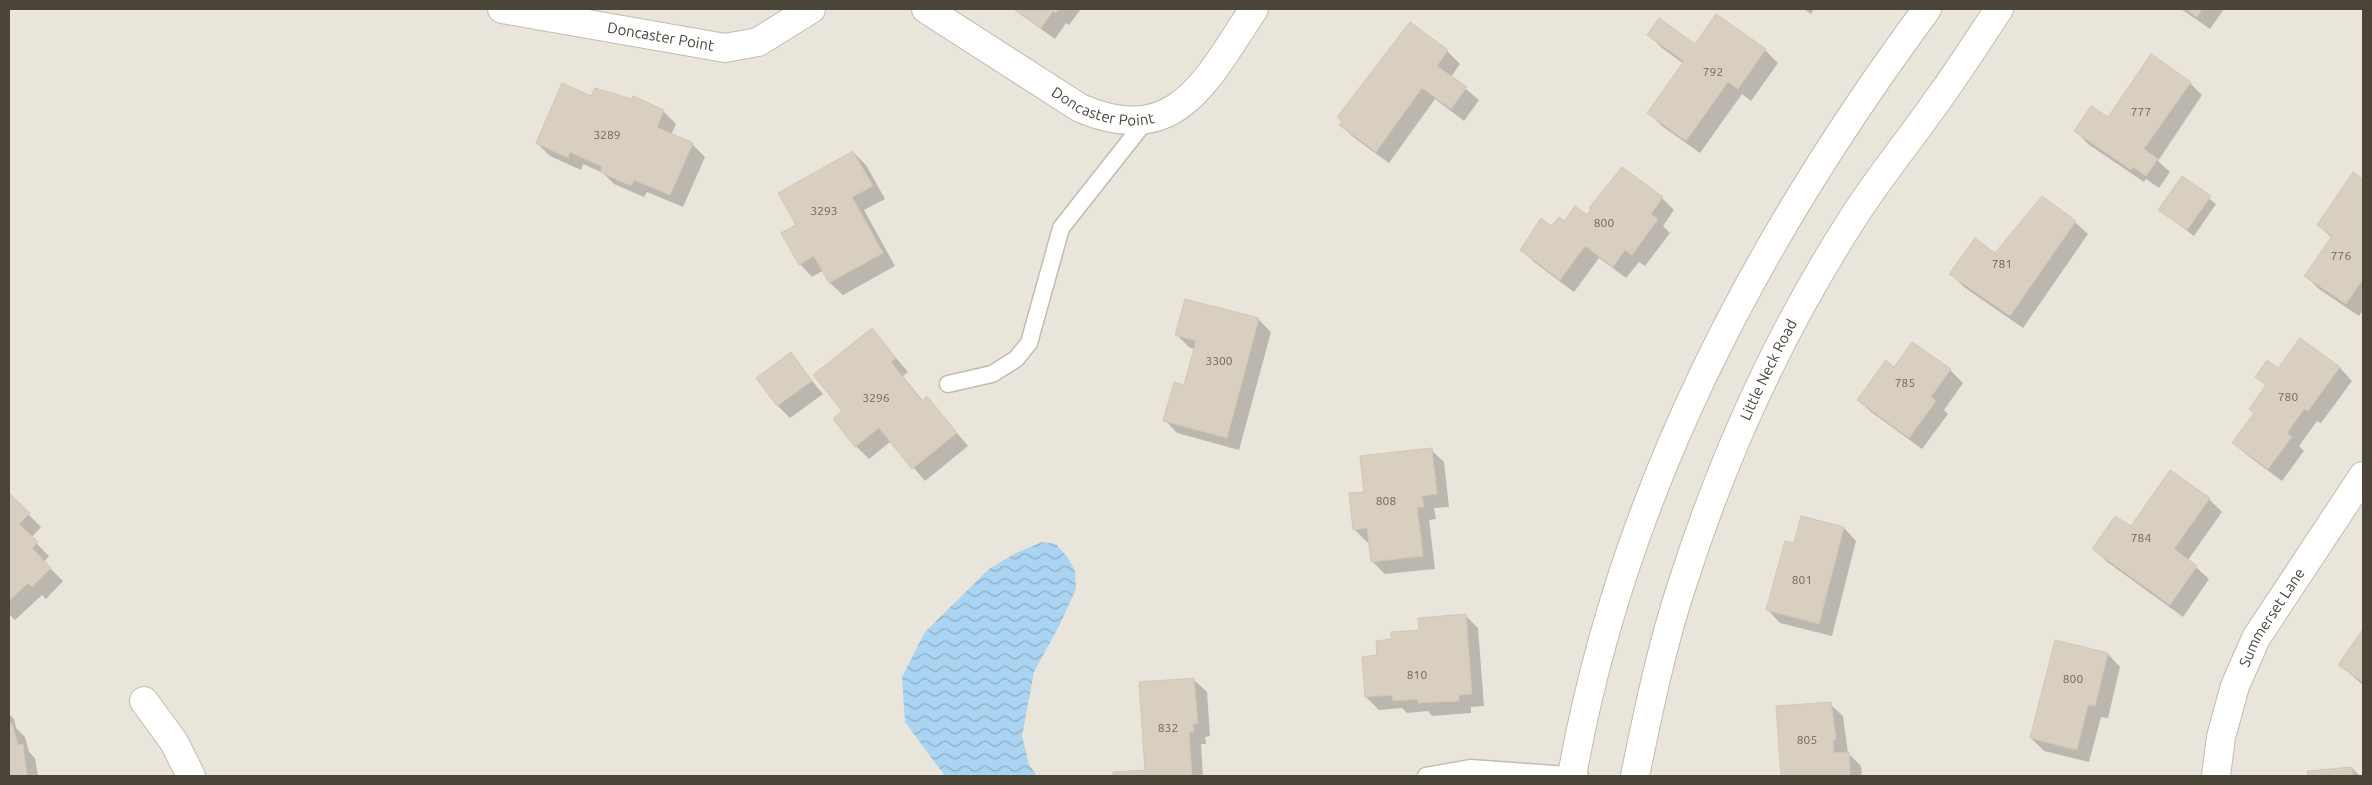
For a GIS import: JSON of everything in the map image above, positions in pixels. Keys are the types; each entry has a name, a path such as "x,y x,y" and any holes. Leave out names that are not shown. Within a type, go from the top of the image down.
{"street":[{"name":"Doncaster Point","path":"502,9 725,48 758,42 812,9"},
{"name":"Doncaster Point","path":"926,9 1080,108 1104,118 1131,122 1158,117 1186,101 1201,86 1254,9"},
{"path":"1576,776 1588,694 1610,612 1651,492 1702,374 1749,283 1800,193 1870,86 1927,9"},
{"name":"Little Neck Road","path":"1635,776 1653,693 1680,590 1708,508 1748,409 1796,313 1851,221 1900,150 1939,99 1999,9"},
{"name":"Summerset Lane","path":"2216,776 2221,737 2235,686 2256,638 2363,476"},
{"path":"144,701 174,742 191,776"}],"lane":[{"path":"948,384 992,374 1016,359 1029,343 1061,228 1147,119"},
{"path":"1426,776 1471,768 1576,776"}],"shaded area":[{"path":"9,9 2363,9 2363,776 9,776"}],"water":[{"path":"1042,542 1056,544 1068,558 1075,571 1076,589 1059,626 1034,672 1022,736 1029,765 1037,776 945,776 905,722 902,677 925,632 989,569 1016,553"}],"building":[{"path":"1014,9 1059,9 1056,13 1053,11 1041,28"},
{"path":"2185,9 2202,9 2197,17"},
{"path":"1716,14 1766,49 1738,89 1728,82 1686,141 1647,113 1684,61 1647,35 1659,18 1695,44"},
{"path":"1410,22 1448,50 1437,66 1467,87 1451,109 1422,88 1376,152 1339,125 1342,121 1337,117"},
{"path":"2151,54 2191,82 2144,149 2158,159 2146,176 2133,167 2131,170 2074,131 2091,106 2108,117"},
{"path":"562,83 591,96 595,88 632,99 633,96 664,110 657,127 693,143 670,195 634,180 631,186 600,172 602,167 570,152 568,158 536,143"},
{"path":"853,151 873,186 852,197 883,253 829,283 814,256 799,265 781,233 796,225 778,193"},
{"path":"1622,167 1663,197 1651,214 1658,219 1632,255 1625,250 1613,267 1585,246 1560,280 1520,250 1541,218 1551,226 1559,217 1564,221 1575,206 1587,215 1591,209 1589,208"},
{"path":"2353,172 2363,179 2363,279 2346,304 2304,276 2332,236 2317,225"},
{"path":"2182,176 2211,196 2187,230 2158,210"},
{"path":"2042,196 2076,221 2010,316 1949,274 1975,238 1995,253"},
{"path":"1185,299 1259,318 1227,438 1163,421 1174,382 1184,385 1196,341 1175,335"},
{"path":"872,328 896,358 891,362 922,401 927,396 957,433 912,469 879,428 855,447 833,419 842,411 813,375"},
{"path":"2300,338 2340,367 2308,411 2304,409 2287,433 2292,437 2268,469 2232,443 2254,413 2249,409 2266,385 2255,377 2267,360 2278,368"},
{"path":"1912,342 1951,369 1931,397 1936,401 1909,438 1857,400 1886,360 1894,367"},
{"path":"791,352 812,381 777,406 756,378"},
{"path":"1432,448 1437,494 1422,496 1424,507 1417,507 1423,556 1371,562 1367,528 1353,530 1349,493 1364,492 1360,456"},
{"path":"2170,470 2210,498 2174,549 2197,566 2170,605 2092,549 2115,516 2131,526"},
{"path":"9,493 30,513 19,524 38,542 32,548 51,568 32,587 28,583 9,601"},
{"path":"1801,516 1844,527 1819,624 1766,610 1785,541 1794,543"},
{"path":"1466,614 1472,694 1459,695 1459,701 1418,703 1418,699 1393,701 1392,695 1365,697 1362,657 1377,655 1376,641 1391,639 1391,632 1419,630 1418,618"},
{"path":"2363,629 2363,682 2338,665"},
{"path":"2055,640 2108,653 2095,706 2088,705 2077,750 2030,738"},
{"path":"1194,678 1198,724 1193,724 1194,732 1189,732 1192,776 1113,776 1113,772 1145,770 1139,682"},
{"path":"1831,702 1836,739 1833,741 1834,753 1849,752 1850,776 1781,776 1776,706"},
{"path":"12,723 18,745 23,744 27,776 9,776 9,724"},
{"path":"2352,767 2353,776 2308,776 2307,771"}]}
